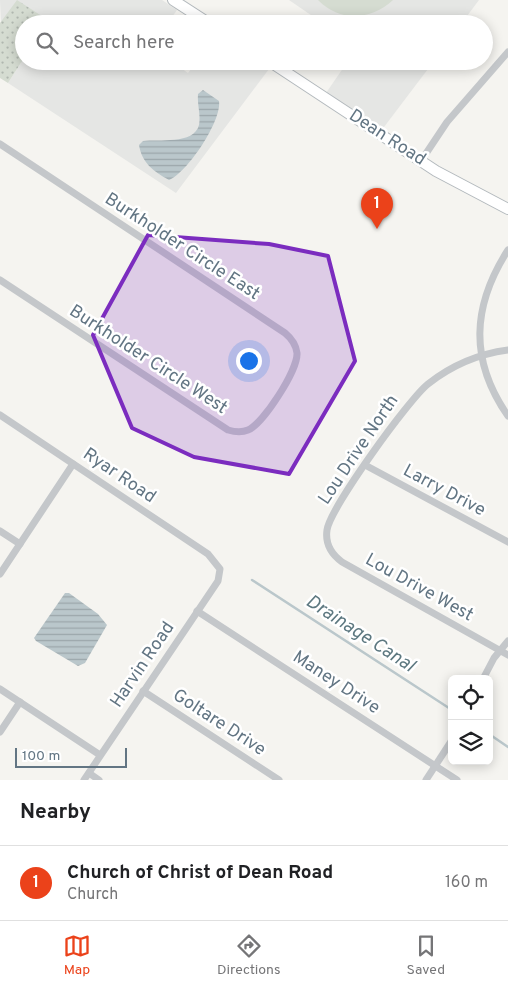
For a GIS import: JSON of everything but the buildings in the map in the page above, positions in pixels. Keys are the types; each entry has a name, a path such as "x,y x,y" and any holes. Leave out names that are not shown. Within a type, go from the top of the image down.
{"main road":[{"path":"173,0 196,15"},
{"name":"Dean Road","path":"282,70 421,161 508,209"}],"street":[{"path":"493,69 508,52"},
{"path":"421,161 447,122 492,70"},
{"name":"Burkholder Circle East","path":"0,144 285,333 294,345 296,359 291,375 275,398"},
{"path":"508,250 495,271 485,298 481,314 480,356 494,393 508,416"},
{"name":"Burkholder Circle West","path":"0,280 228,430 240,432 253,427 275,398"},
{"name":"Lou Drive North","path":"326,538 330,518 413,397 442,374 480,356 508,350"},
{"name":"Ryar Road","path":"0,415 199,549 218,565"},
{"path":"0,574 73,464"},
{"name":"Larry Drive","path":"365,465 508,542"},
{"path":"0,531 20,544"},
{"name":"Lou Drive West","path":"326,538 334,556 342,562 508,654"},
{"name":"Harvin Road","path":"84,780 218,581 221,573 218,565"},
{"name":"Maney Drive","path":"197,611 457,780"},
{"path":"485,675 500,650 508,641"},
{"path":"0,689 100,754"},
{"name":"Goltare Drive","path":"144,691 278,780"},
{"path":"0,732 20,702"},
{"path":"426,780 448,746"},
{"path":"89,773 99,780"}],"highlighted area":[{"path":"148,235 269,244 328,256 355,361 289,474 194,457 132,428 93,335"}],"shaded area":[{"path":"0,0 162,0 177,10 173,15 15,15 15,23 1,24"},
{"path":"17,0 40,15 15,15 16,70 8,83 0,78 0,23"},
{"path":"289,0 479,0 468,15 311,15"},
{"path":"318,0 393,0 375,12 366,15 336,13"},
{"path":"16,70 184,70 188,73 190,70 268,70 176,193 8,83"},
{"path":"342,70 427,70 381,131 326,93"},
{"path":"203,90 219,101 215,121 194,157 185,168 169,180 149,166 140,151 139,145 143,141 175,140 190,136 196,131 199,125 198,94"},
{"path":"65,593 69,593 98,614 107,625 85,663 78,666 34,638"}],"waterway":[{"name":"Drainage Canal","path":"252,580 448,707"},
{"name":"Drainage Canal","path":"493,737 508,747"}],"place":[{"name":"Church of Christ of Dean Road","path":"377,229"}]}
